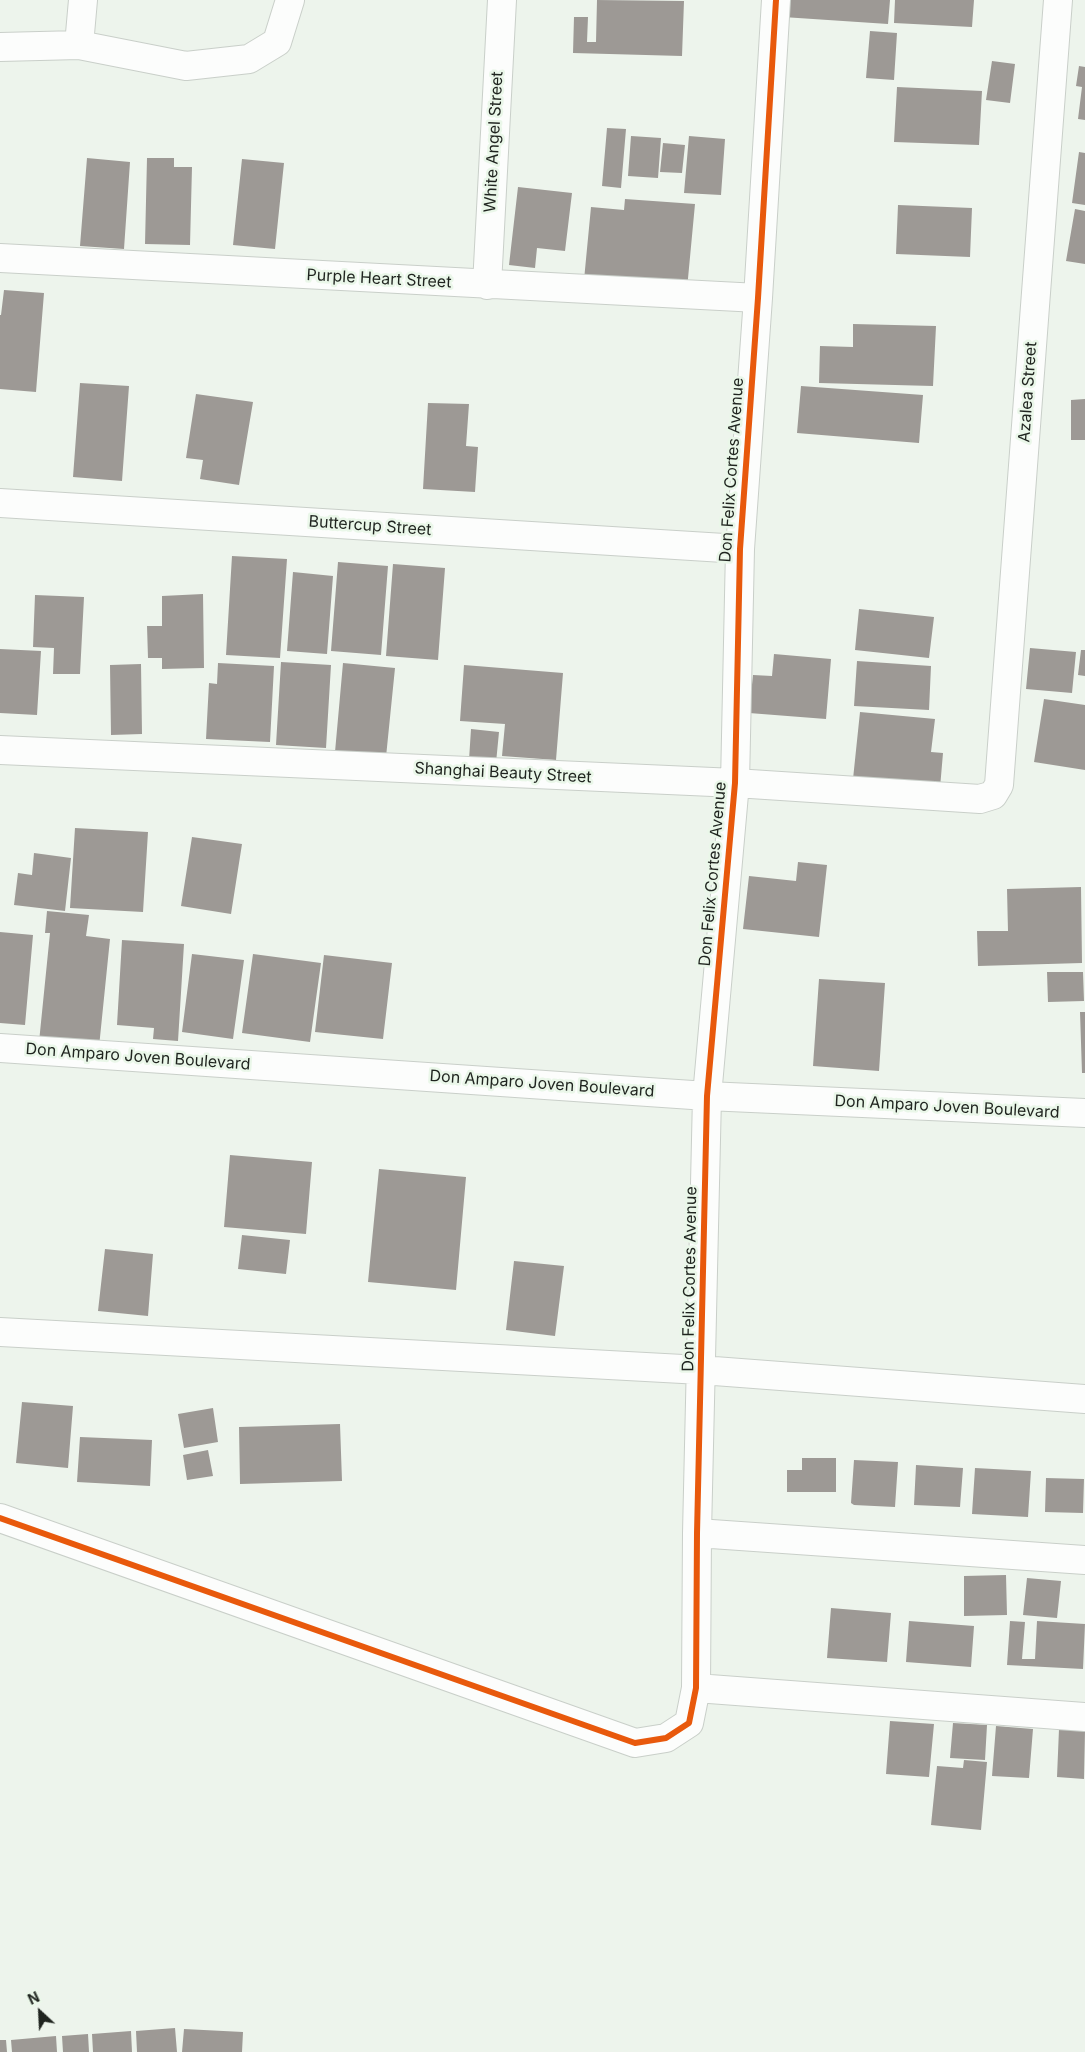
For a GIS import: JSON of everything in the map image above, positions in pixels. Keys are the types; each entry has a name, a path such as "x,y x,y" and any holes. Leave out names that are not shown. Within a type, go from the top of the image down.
{"street":[{"path":"79,45 83,0"},
{"path":"0,47 79,45 186,66 249,59 277,42 290,0"},
{"name":"White Angel Street","path":"487,285 502,0"},
{"name":"Don Felix Cortes Avenue","path":"0,1518 635,1743 666,1738 689,1723 696,1688 697,1533 707,1096 736,784 740,549 758,298 776,0"},
{"name":"Azalea Street","path":"999,784 1058,0"},
{"name":"Purple Heart Street","path":"0,258 758,298"},
{"name":"Buttercup Street","path":"0,503 740,549"},
{"name":"Shanghai Beauty Street","path":"0,750 736,784 980,799 993,795 999,784"},
{"name":"Don Amparo Joven Boulevard","path":"0,1048 707,1096 1085,1113"},
{"path":"0,1332 701,1370 1085,1398"},
{"path":"697,1533 1085,1560"},
{"path":"696,1688 1085,1717"}],"building":[{"path":"597,0 684,1 682,56 573,53 574,17 588,17 587,42 596,42"},
{"path":"785,0 890,0 888,24 783,17"},
{"path":"895,0 974,0 972,27 894,23"},
{"path":"870,31 897,33 894,80 866,78"},
{"path":"992,61 1015,64 1010,103 986,100"},
{"path":"1079,66 1085,67 1085,120 1078,119 1082,87 1076,86"},
{"path":"897,87 982,91 979,145 894,142"},
{"path":"607,128 626,129 621,188 602,186"},
{"path":"631,136 661,138 658,178 628,176"},
{"path":"689,136 725,139 721,195 684,193"},
{"path":"663,143 685,145 682,173 660,172"},
{"path":"1079,152 1085,153 1085,205 1072,203"},
{"path":"87,158 130,162 124,249 80,246"},
{"path":"147,158 174,158 174,167 192,167 190,245 145,244"},
{"path":"242,159 284,163 275,249 233,245"},
{"path":"518,187 572,193 565,251 537,248 535,268 509,265"},
{"path":"625,199 695,204 687,289 584,280 591,207 624,210"},
{"path":"898,205 972,208 970,257 896,254"},
{"path":"1075,209 1085,211 1085,264 1066,261"},
{"path":"4,290 44,293 36,392 0,389 0,315"},
{"path":"853,324 936,326 933,386 819,383 820,346 853,347"},
{"path":"80,383 129,386 122,481 73,477"},
{"path":"801,386 923,395 919,443 797,433"},
{"path":"196,394 253,402 239,485 200,479 203,460 186,458"},
{"path":"1085,399 1085,440 1071,440 1071,400"},
{"path":"428,403 469,404 466,446 478,447 475,492 423,489"},
{"path":"232,556 287,559 280,658 226,655"},
{"path":"338,562 388,566 381,655 331,651"},
{"path":"393,564 445,568 438,660 386,656"},
{"path":"293,572 333,576 327,654 287,651"},
{"path":"203,594 204,668 162,669 162,658 148,658 147,626 162,626 162,596"},
{"path":"35,595 84,597 80,674 53,674 54,648 33,647"},
{"path":"859,609 934,617 929,658 855,650"},
{"path":"1030,648 1076,652 1072,693 1026,689"},
{"path":"0,649 41,651 37,715 0,713"},
{"path":"1081,650 1085,650 1085,676 1078,675"},
{"path":"774,654 831,659 826,719 749,713 753,675 772,676"},
{"path":"857,661 931,666 929,710 854,706"},
{"path":"281,662 331,665 326,748 276,745"},
{"path":"218,663 274,666 270,742 206,739 209,683 217,684"},
{"path":"343,663 395,668 386,757 335,752"},
{"path":"141,664 142,734 111,735 110,665"},
{"path":"464,665 563,673 556,760 502,756 505,724 460,721"},
{"path":"1044,699 1085,705 1085,770 1034,762"},
{"path":"860,712 935,719 931,752 943,753 940,788 853,779"},
{"path":"471,729 499,732 496,763 469,760"},
{"path":"75,828 148,832 143,912 70,908"},
{"path":"192,837 242,844 231,914 181,906"},
{"path":"34,853 71,858 65,911 14,905 18,873 32,875"},
{"path":"798,862 827,865 819,937 743,929 749,876 796,881"},
{"path":"1081,887 1082,963 978,966 977,931 1008,931 1007,889"},
{"path":"47,911 89,915 86,936 110,939 99,1047 39,1042 50,933 45,933"},
{"path":"0,932 33,935 25,1025 0,1023"},
{"path":"122,940 184,944 178,1041 153,1039 154,1028 117,1025"},
{"path":"192,954 244,960 233,1039 182,1032"},
{"path":"253,954 321,963 310,1042 242,1033"},
{"path":"324,955 392,963 383,1039 315,1032"},
{"path":"1047,972 1083,972 1084,1001 1048,1002"},
{"path":"819,979 885,983 879,1071 813,1066"},
{"path":"1080,1012 1085,1012 1085,1073 1082,1073"},
{"path":"230,1155 312,1162 306,1234 224,1227"},
{"path":"379,1169 466,1177 456,1290 368,1282"},
{"path":"242,1235 290,1240 286,1274 238,1269"},
{"path":"105,1249 153,1254 148,1316 98,1311"},
{"path":"514,1261 564,1266 555,1336 506,1330"},
{"path":"22,1402 73,1406 68,1468 16,1463"},
{"path":"213,1408 218,1442 184,1448 178,1414"},
{"path":"340,1424 342,1481 240,1484 239,1427"},
{"path":"80,1437 152,1440 150,1486 77,1482"},
{"path":"208,1450 213,1476 187,1480 183,1455"},
{"path":"802,1458 836,1458 836,1492 787,1492 787,1470 802,1470"},
{"path":"854,1460 898,1462 895,1507 854,1505 851,1503"},
{"path":"916,1465 963,1468 960,1507 914,1505"},
{"path":"975,1468 1031,1471 1028,1517 972,1514"},
{"path":"1046,1478 1084,1479 1083,1513 1045,1512"},
{"path":"1006,1575 1007,1615 964,1616 964,1576"},
{"path":"1027,1578 1061,1581 1057,1618 1023,1615"},
{"path":"831,1608 891,1613 887,1662 827,1658"},
{"path":"909,1621 974,1626 971,1667 906,1662"},
{"path":"1010,1621 1025,1622 1022,1659 1035,1659 1037,1621 1085,1624 1083,1669 1007,1665"},
{"path":"890,1721 934,1724 929,1777 886,1774"},
{"path":"953,1723 987,1725 985,1760 950,1758"},
{"path":"996,1726 1033,1729 1029,1778 992,1776"},
{"path":"1059,1729 1085,1731 1084,1779 1057,1777"},
{"path":"964,1760 987,1762 981,1830 931,1825 937,1766 963,1768"},
{"path":"175,2028 177,2052 137,2052 136,2031"},
{"path":"184,2029 243,2032 242,2052 182,2052"},
{"path":"131,2031 132,2052 93,2052 92,2034"},
{"path":"88,2034 89,2052 63,2052 62,2036"},
{"path":"56,2036 57,2052 12,2052 11,2040"},
{"path":"0,2040 6,2040 7,2052 0,2052"}],"cycle path":[{"path":"0,1518 635,1743 666,1738 689,1723 696,1688 697,1533 707,1096 735,783 740,549 758,298 776,0"}]}
